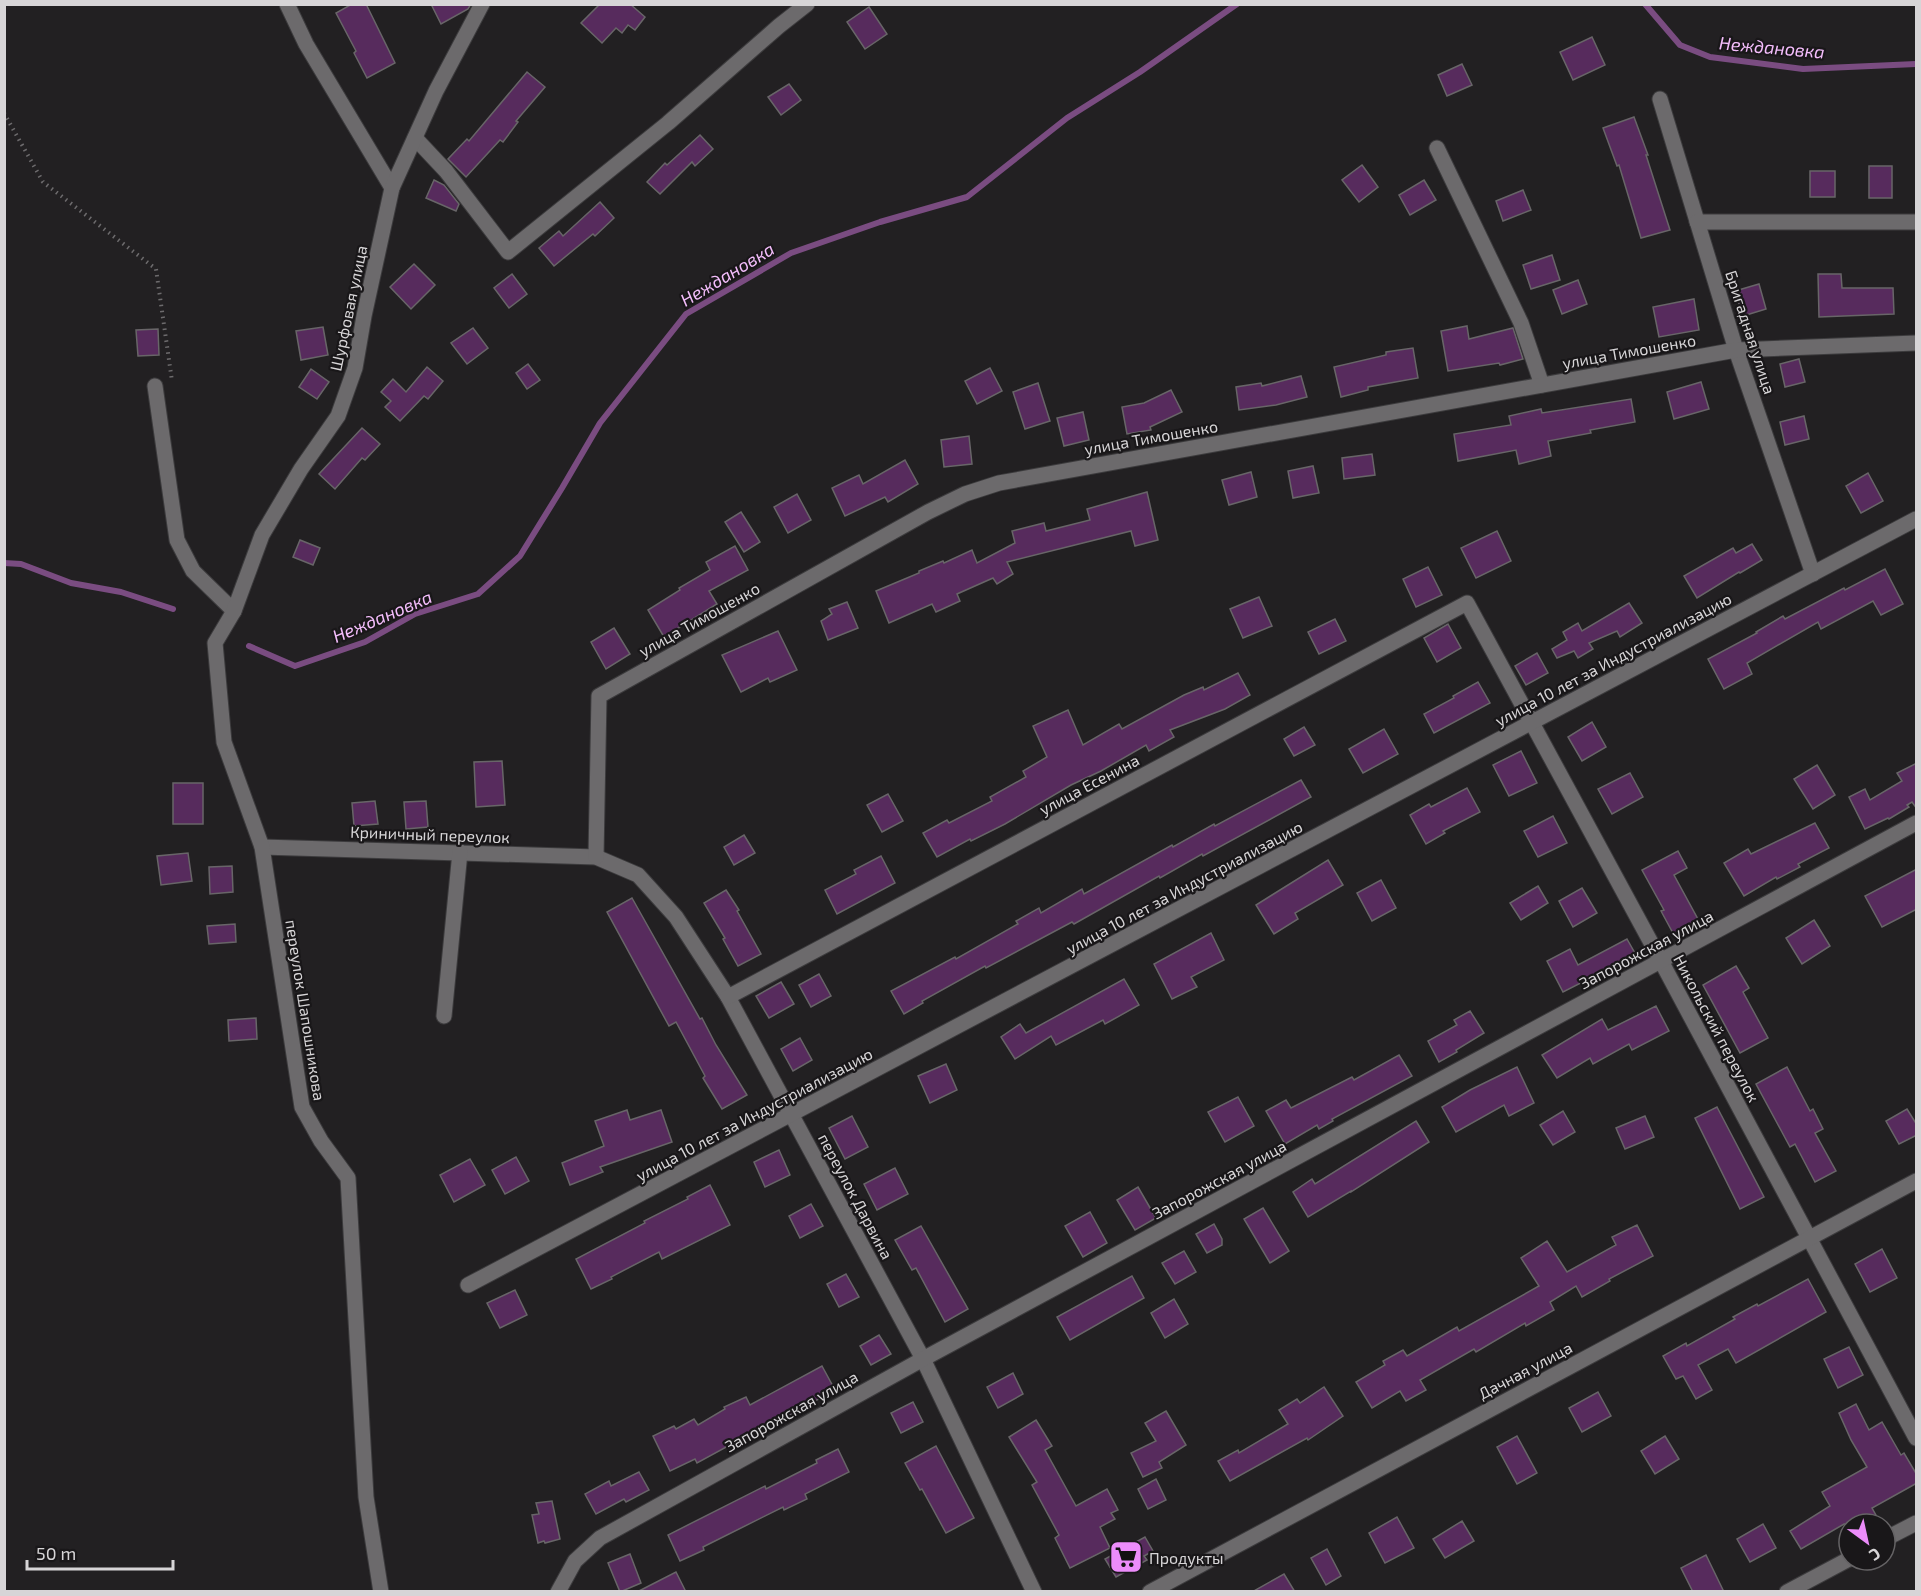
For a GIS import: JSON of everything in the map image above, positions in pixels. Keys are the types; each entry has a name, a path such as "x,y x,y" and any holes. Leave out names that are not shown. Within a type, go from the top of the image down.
{"street":[{"path":"287,4 306,44 392,188"},
{"name":"Шурфовая улица","path":"215,643 234,611 262,535 301,469 338,416 355,368 392,188 436,91 482,4"},
{"path":"415,138 446,171 508,252 668,123 778,26 807,4"},
{"name":"Бригадная улица","path":"1660,99 1736,350 1813,574"},
{"path":"1437,148 1521,323 1542,385"},
{"path":"1697,222 1917,222"},
{"name":"улица Тимошенко","path":"596,857 599,696 964,494 999,483 1736,350 1917,343"},
{"path":"154,386 177,540 193,571 234,611"},
{"name":"улица 10 лет за Индустриализацию","path":"468,1285 1917,519"},
{"name":"Никольский переулок","path":"1467,603 1917,1438"},
{"name":"улица Есенина","path":"728,997 1467,603"},
{"name":"переулок Шапошникова","path":"215,643 224,742 262,847 302,1107 321,1141 348,1178 366,1497 381,1592"},
{"name":"Запорожская улица","path":"558,1592 575,1561 600,1538 922,1359 1917,823"},
{"name":"Криничный переулок","path":"262,847 596,857"},
{"path":"444,1016 460,852"},
{"name":"переулок Дарвина","path":"596,857 638,875 676,917 728,997 922,1359 1034,1592"},
{"name":"Дачная улица","path":"1150,1592 1917,1181"},
{"path":"1897,1533 1917,1523"},
{"path":"1787,1592 1837,1565"}],"path":[{"path":"4,113 43,182 156,269 174,391"}],"building":[{"path":"352,4 366,4 395,63 367,78 336,13"},
{"path":"431,4 471,4 468,9 441,24"},
{"path":"600,4 630,4 645,17 635,30 628,25 622,33 616,28 602,43 581,23"},
{"path":"869,7 887,34 865,49 847,22"},
{"path":"1592,37 1605,65 1573,80 1560,52"},
{"path":"1462,64 1472,85 1447,96 1438,75"},
{"path":"527,72 545,87 516,121 518,122 503,142 500,140 466,177 448,159 467,139 469,141"},
{"path":"789,84 801,100 781,115 768,97"},
{"path":"1634,117 1648,155 1646,155 1670,230 1641,238 1619,165 1617,166 1603,128"},
{"path":"700,135 713,149 695,166 692,162 660,194 647,182 665,163 667,165"},
{"path":"1362,165 1378,187 1359,202 1342,180"},
{"path":"1869,166 1892,166 1892,198 1869,198"},
{"path":"1810,171 1835,171 1835,197 1810,197"},
{"path":"434,180 444,185 459,204 456,211 426,198"},
{"path":"1424,180 1436,200 1410,215 1399,195"},
{"path":"1523,190 1531,210 1503,221 1496,201"},
{"path":"600,202 614,218 595,236 593,234 554,266 539,248 559,231 563,236"},
{"path":"1552,255 1560,280 1531,289 1523,265"},
{"path":"414,264 435,285 411,309 390,287"},
{"path":"512,274 527,294 509,308 494,288"},
{"path":"1818,274 1841,274 1842,288 1893,288 1894,314 1819,317"},
{"path":"1578,280 1587,304 1562,314 1553,290"},
{"path":"1759,284 1766,309 1743,316 1735,291"},
{"path":"1694,299 1699,330 1659,337 1653,307"},
{"path":"1467,326 1469,339 1513,328 1523,359 1500,365 1499,363 1448,371 1441,331"},
{"path":"323,327 328,355 301,360 296,331"},
{"path":"473,328 488,348 467,364 451,343"},
{"path":"158,329 159,355 138,356 136,330"},
{"path":"1413,348 1418,378 1368,387 1368,390 1341,397 1334,367 1386,355 1386,352"},
{"path":"1799,359 1805,382 1785,387 1780,364"},
{"path":"528,364 540,380 527,389 516,373"},
{"path":"427,367 443,381 428,399 424,396 400,421 385,407 391,401 381,392 393,379 406,392"},
{"path":"990,368 1002,391 977,404 965,381"},
{"path":"311,369 329,382 317,399 299,387"},
{"path":"1301,376 1307,397 1276,405 1239,410 1236,387 1261,383 1262,386"},
{"path":"1701,382 1709,409 1674,419 1667,392"},
{"path":"1038,383 1050,421 1025,429 1013,392"},
{"path":"1171,390 1182,412 1150,427 1151,430 1127,434 1122,407 1144,403"},
{"path":"1631,399 1635,422 1548,441 1551,456 1519,464 1516,450 1458,461 1454,434 1511,425 1509,416 1541,409 1542,413"},
{"path":"1083,412 1089,440 1064,446 1057,418"},
{"path":"1804,416 1809,439 1785,445 1780,422"},
{"path":"362,428 380,444 365,460 362,458 335,489 319,474"},
{"path":"969,436 972,464 944,467 941,440"},
{"path":"1372,454 1375,475 1344,479 1342,458"},
{"path":"905,460 918,484 888,502 885,497 845,516 832,488 859,475 863,484"},
{"path":"1313,466 1319,493 1293,498 1288,471"},
{"path":"1251,472 1257,497 1229,505 1222,480"},
{"path":"1868,473 1883,501 1861,513 1846,486"},
{"path":"1147,492 1158,540 1135,546 1131,531 1007,562 1013,574 997,584 993,578 957,594 960,601 936,612 932,604 889,623 876,591 972,550 977,563 1015,543 1012,531 1044,523 1046,531 1090,520 1087,509"},
{"path":"797,494 811,520 788,533 774,507"},
{"path":"741,512 760,542 744,552 725,522"},
{"path":"1497,531 1511,561 1476,578 1461,548"},
{"path":"300,540 320,548 313,565 293,557"},
{"path":"1752,544 1762,560 1697,598 1684,576 1733,548 1736,553"},
{"path":"735,546 748,570 709,591 717,604 664,637 648,610 710,570 706,562"},
{"path":"1428,567 1442,595 1416,607 1403,579"},
{"path":"1885,569 1903,604 1881,615 1873,601 1821,629 1818,622 1747,663 1752,674 1724,689 1708,659 1757,633 1783,616 1785,619"},
{"path":"1259,597 1272,626 1243,638 1230,609"},
{"path":"847,602 858,628 828,640 821,621 832,614 829,609"},
{"path":"1629,603 1642,623 1620,637 1617,631 1589,643 1593,649 1578,658 1574,651 1557,658 1552,649 1567,640 1563,632 1578,623 1582,631"},
{"path":"1335,619 1346,641 1319,654 1308,632"},
{"path":"1448,624 1461,648 1437,662 1424,638"},
{"path":"614,628 630,654 606,669 591,642"},
{"path":"778,631 797,670 770,682 768,678 741,692 722,655"},
{"path":"1537,653 1548,673 1526,685 1515,666"},
{"path":"1238,673 1250,695 1225,709 1170,730 1174,737 1149,751 1146,745 1005,824 937,857 923,833 947,820 949,823 992,801 990,797 1026,777 1023,771 1047,757 1033,726 1068,710 1083,745 1119,724 1122,729 1184,695 1203,687 1204,690"},
{"path":"1478,682 1490,703 1434,733 1424,714"},
{"path":"1592,722 1606,747 1582,761 1568,737"},
{"path":"1304,727 1315,745 1294,756 1284,739"},
{"path":"1384,729 1398,754 1363,773 1349,749"},
{"path":"1521,751 1537,783 1509,796 1493,765"},
{"path":"502,761 505,805 476,807 474,762"},
{"path":"1917,763 1917,809 1912,802 1907,805 1909,807 1889,819 1865,829 1849,797 1865,789 1870,800 1902,781 1897,773"},
{"path":"1817,765 1835,795 1813,809 1794,779"},
{"path":"1630,773 1643,797 1612,814 1598,789"},
{"path":"1301,780 1311,797 1203,856 1202,854 1160,878 1159,876 1074,924 1072,922 986,968 985,966 922,1001 923,1003 904,1014 891,991 955,957 956,959 1018,924 1016,921 1039,908 1041,913 1082,889 1084,894 1172,845 1173,847 1214,824 1215,826"},
{"path":"173,783 203,783 203,824 173,824"},
{"path":"1467,788 1480,812 1443,831 1445,833 1426,844 1410,815 1429,804 1431,807"},
{"path":"888,794 903,821 882,832 867,805"},
{"path":"375,801 378,824 354,826 352,803"},
{"path":"426,801 428,827 406,829 404,802"},
{"path":"1553,816 1567,843 1538,857 1524,831"},
{"path":"1815,823 1829,848 1798,864 1800,867 1777,879 1776,877 1744,896 1724,863 1748,849 1751,854"},
{"path":"744,835 755,853 734,865 724,847"},
{"path":"1678,851 1687,868 1674,875 1699,921 1674,935 1661,911 1664,910 1642,870"},
{"path":"188,853 192,881 161,885 157,856"},
{"path":"881,856 895,883 837,914 825,890 856,874 854,870"},
{"path":"1328,860 1343,885 1295,913 1298,919 1274,934 1256,905"},
{"path":"232,866 233,892 210,894 209,867"},
{"path":"1917,869 1917,909 1882,927 1865,896"},
{"path":"1381,880 1396,908 1372,921 1357,893"},
{"path":"1538,886 1548,903 1521,920 1510,903"},
{"path":"1582,888 1597,913 1573,927 1559,901"},
{"path":"726,890 739,910 737,911 761,954 738,966 723,939 725,938 704,903"},
{"path":"632,898 700,1019 702,1018 747,1095 722,1109 703,1078 705,1076 676,1022 669,1026 607,912"},
{"path":"1814,920 1830,946 1802,964 1786,938"},
{"path":"235,924 236,942 209,944 207,926"},
{"path":"1211,933 1224,960 1191,977 1197,987 1172,999 1154,964"},
{"path":"1627,939 1636,955 1563,992 1547,961 1570,949 1578,965"},
{"path":"1736,966 1749,988 1743,992 1768,1038 1740,1053 1703,985"},
{"path":"819,974 831,996 811,1007 799,985"},
{"path":"1124,979 1139,1005 1105,1024 1103,1020 1056,1045 1051,1036 1015,1059 1001,1037 1020,1024 1026,1033"},
{"path":"781,982 794,1004 769,1018 756,996"},
{"path":"1656,1006 1669,1031 1632,1050 1629,1044 1593,1064 1590,1058 1557,1078 1542,1055 1602,1019 1608,1030"},
{"path":"1470,1011 1484,1033 1439,1062 1428,1041 1457,1025 1454,1020"},
{"path":"256,1018 257,1039 229,1041 228,1020"},
{"path":"800,1038 812,1060 793,1071 781,1049"},
{"path":"1399,1055 1412,1076 1332,1119 1333,1121 1319,1129 1317,1125 1285,1144 1266,1111 1286,1100 1291,1108 1352,1077 1354,1080"},
{"path":"946,1064 957,1090 930,1103 918,1076"},
{"path":"1517,1067 1534,1103 1509,1116 1504,1105 1456,1132 1442,1107 1470,1090"},
{"path":"1787,1067 1810,1111 1813,1109 1823,1129 1815,1133 1836,1171 1815,1182 1795,1144 1790,1147 1756,1084"},
{"path":"1238,1097 1254,1126 1225,1142 1208,1112"},
{"path":"1717,1107 1764,1197 1740,1209 1695,1118"},
{"path":"1907,1109 1917,1125 1917,1135 1899,1144 1886,1121"},
{"path":"627,1110 630,1120 661,1110 672,1142 600,1167 603,1172 570,1185 562,1163 604,1146 595,1121"},
{"path":"1563,1111 1575,1132 1553,1145 1540,1125"},
{"path":"852,1116 868,1147 845,1159 829,1128"},
{"path":"1645,1116 1654,1137 1625,1149 1616,1128"},
{"path":"1416,1121 1429,1142 1308,1217 1293,1192 1312,1179 1315,1184"},
{"path":"779,1150 790,1175 765,1187 754,1162"},
{"path":"516,1157 529,1181 505,1194 492,1170"},
{"path":"470,1159 485,1185 454,1202 440,1175"},
{"path":"895,1168 908,1194 877,1210 864,1184"},
{"path":"710,1185 730,1225 662,1259 659,1252 591,1289 576,1259 645,1223 644,1221"},
{"path":"1138,1187 1156,1218 1135,1230 1117,1200"},
{"path":"811,1204 823,1226 800,1238 789,1216"},
{"path":"1263,1208 1289,1251 1270,1263 1244,1219"},
{"path":"1090,1212 1107,1243 1083,1257 1065,1226"},
{"path":"1214,1224 1222,1239 1222,1245 1207,1253 1196,1234"},
{"path":"1637,1225 1653,1256 1609,1279 1610,1281 1582,1297 1576,1286 1550,1302 1554,1310 1526,1326 1525,1323 1476,1352 1474,1349 1420,1380 1426,1390 1406,1401 1400,1391 1372,1408 1356,1382 1385,1365 1383,1361 1403,1350 1407,1356 1457,1327 1459,1331 1539,1286 1521,1258 1547,1241 1567,1272 1616,1245 1612,1237"},
{"path":"921,1226 968,1309 945,1322 916,1268 912,1270 895,1240"},
{"path":"1882,1249 1897,1278 1870,1292 1855,1264"},
{"path":"1184,1251 1196,1272 1175,1284 1162,1263"},
{"path":"846,1274 859,1297 839,1307 827,1284"},
{"path":"1132,1276 1144,1298 1070,1340 1057,1317"},
{"path":"1808,1279 1826,1312 1736,1363 1728,1349 1698,1365 1712,1390 1696,1399 1683,1376 1676,1379 1663,1356 1686,1343 1687,1346 1735,1319 1733,1317"},
{"path":"515,1290 527,1315 500,1328 487,1303"},
{"path":"1174,1299 1188,1324 1165,1338 1151,1313"},
{"path":"879,1335 891,1354 871,1365 860,1346"},
{"path":"1849,1347 1863,1375 1838,1388 1824,1359"},
{"path":"822,1366 835,1390 762,1432 740,1442 739,1440 697,1463 695,1459 670,1471 653,1436 674,1426 676,1429 694,1419 698,1425 725,1409 724,1407 746,1397 750,1405"},
{"path":"1013,1373 1023,1394 998,1408 987,1387"},
{"path":"1324,1387 1343,1416 1308,1440 1307,1438 1230,1481 1218,1461 1238,1450 1239,1453 1288,1424 1279,1410 1297,1399 1300,1403"},
{"path":"1598,1392 1611,1416 1582,1432 1569,1408"},
{"path":"913,1402 923,1422 901,1433 891,1413"},
{"path":"1856,1404 1869,1430 1882,1422 1901,1455 1904,1453 1917,1475 1917,1483 1872,1508 1874,1512 1837,1512 1837,1528 1801,1549 1790,1531 1830,1506 1822,1492 1867,1467 1839,1413"},
{"path":"1166,1411 1186,1445 1159,1462 1162,1468 1143,1477 1131,1453 1156,1441 1145,1423"},
{"path":"1036,1420 1052,1446 1045,1450 1076,1506 1107,1489 1118,1510 1111,1513 1115,1519 1100,1527 1110,1548 1070,1568 1055,1538 1059,1535 1032,1485 1037,1482 1009,1437"},
{"path":"1517,1436 1537,1473 1517,1484 1497,1447"},
{"path":"1665,1436 1679,1459 1655,1474 1641,1451"},
{"path":"936,1446 974,1518 946,1533 905,1463"},
{"path":"838,1449 849,1472 805,1494 807,1499 784,1510 783,1507 680,1561 668,1535 765,1486 766,1489 817,1463 816,1460"},
{"path":"639,1472 649,1490 626,1502 624,1499 596,1514 585,1494 609,1481 611,1486"},
{"path":"1156,1479 1166,1500 1148,1509 1138,1489"},
{"path":"552,1501 560,1539 538,1543 532,1515 539,1514 536,1503"},
{"path":"1397,1517 1414,1548 1385,1563 1369,1533"},
{"path":"1462,1521 1474,1541 1445,1558 1433,1539"},
{"path":"1763,1524 1776,1548 1750,1562 1737,1539"},
{"name":"Продукты","path":"1145,1537 1153,1551 1144,1556 1147,1560 1116,1577 1105,1559"},
{"path":"1327,1549 1341,1576 1326,1585 1311,1558"},
{"path":"630,1554 641,1583 620,1592 608,1563"},
{"path":"1706,1555 1724,1592 1693,1592 1681,1568"},
{"path":"676,1572 686,1592 637,1592"},
{"path":"1284,1574 1295,1592 1252,1592"}],"waterway":[{"name":"Неждановка","path":"249,646 295,666 365,642 415,614 478,594 520,556 600,423 686,314 791,253 880,222 967,197 1067,118 1140,72 1237,4"},
{"name":"Неждановка","path":"1645,4 1680,45 1710,57 1803,69 1916,64"},
{"name":"Неждановка","path":"4,563 21,564 71,583 121,592 173,609"}],"place":[{"name":"Продукты","path":"1126,1557"}]}
